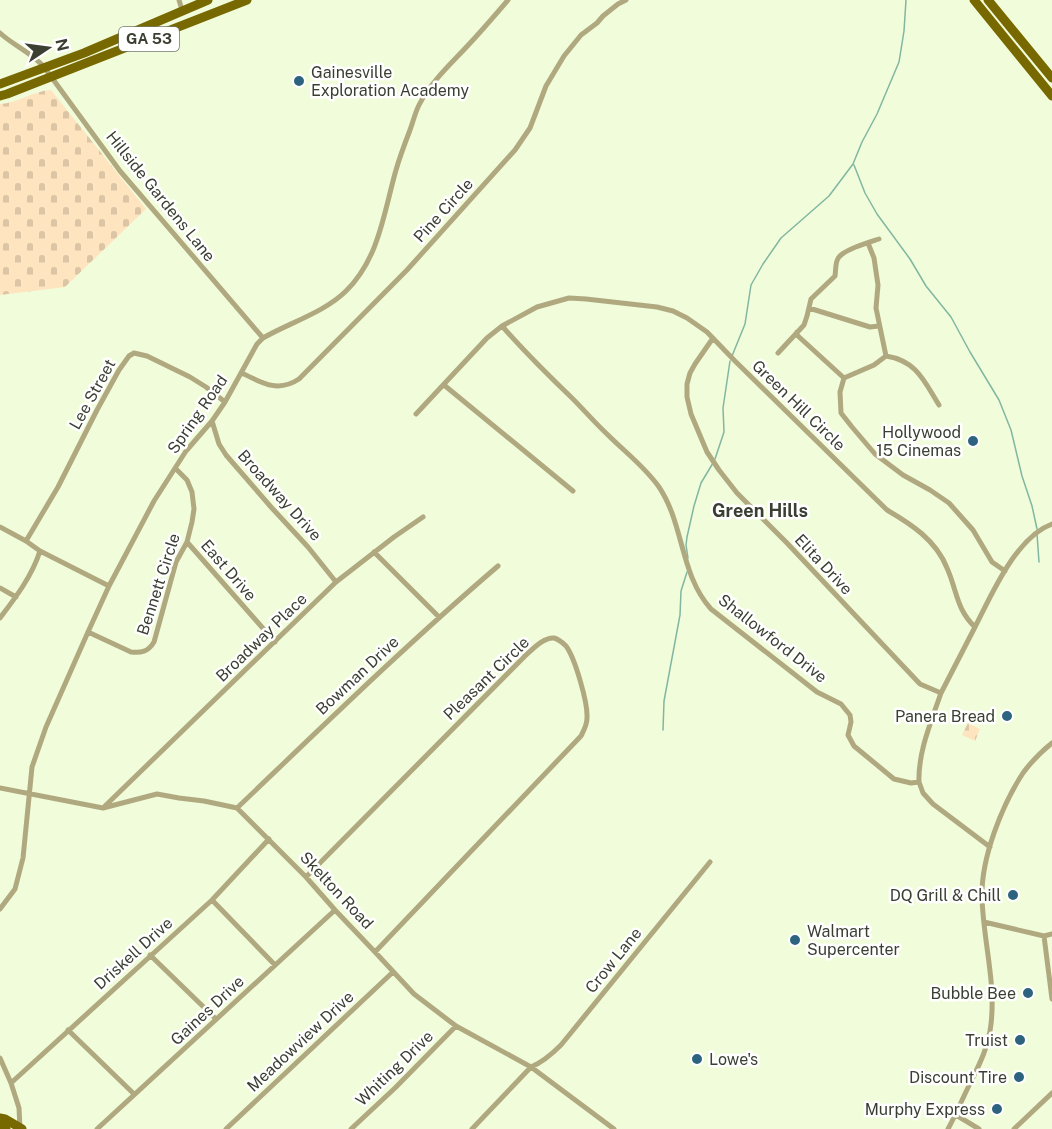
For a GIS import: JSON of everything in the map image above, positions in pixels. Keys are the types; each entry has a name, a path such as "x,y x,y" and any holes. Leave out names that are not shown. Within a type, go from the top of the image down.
{"main road":[{"name":"GA 53","path":"0,84 208,0"},
{"name":"GA 53","path":"0,96 247,0"},
{"path":"974,0 1052,96"},
{"path":"988,0 1052,78"},
{"path":"0,1118 21,1129"},
{"path":"0,1125 6,1129"}],"street":[{"path":"179,0 182,10"},
{"path":"263,338 334,301 359,276 371,257 379,235 396,169 418,106 447,66 508,0"},
{"name":"Pine Circle","path":"242,373 277,387 292,384 299,379 407,270 515,150 530,128 546,86 564,56 581,35 626,0"},
{"path":"0,33 35,57 44,67"},
{"name":"Hillside Gardens Lane","path":"44,67 120,171 263,338"},
{"path":"778,353 804,325 811,299 835,276 838,257 853,248 879,239"},
{"path":"868,243 874,258 878,285 876,308 886,356"},
{"name":"Green Hill Circle","path":"416,414 473,352 502,326 537,307 569,298 674,311 707,332 887,510 911,524 936,548 946,565 963,613 975,627"},
{"path":"809,308 870,327 879,326"},
{"name":"Shallowford Drive","path":"502,326 553,380 635,460 659,488 672,514 691,575 702,599 711,609 817,692 841,704 850,715 848,735 854,747 894,779 911,783 919,782"},
{"path":"796,332 844,378"},
{"name":"Spring Road","path":"0,909 15,889 23,858 32,767 46,727 109,586 154,501 186,451 225,402 257,344 263,338"},
{"name":"Elita Drive","path":"713,338 690,373 687,384 691,414 707,452 737,493 920,684 941,693"},
{"name":"Lee Street","path":"26,541 58,487 102,400 129,356 134,353 147,356 190,377 225,402"},
{"path":"844,378 874,365 886,356"},
{"path":"886,356 904,361 919,372 939,405"},
{"path":"844,378 840,392 842,413 852,427 875,454 949,503 973,530 992,562 1005,571"},
{"path":"444,385 573,491"},
{"name":"Broadway Drive","path":"212,421 219,444 226,455 336,582"},
{"name":"Bennett Circle","path":"88,632 138,653 151,648 176,562 187,542 192,522 194,500 190,485 175,468"},
{"path":"423,517 374,552 439,617"},
{"path":"990,847 923,794 919,782 921,753 941,693 1005,571 1025,542 1044,527 1052,524"},
{"path":"0,527 40,551 109,586"},
{"name":"East Drive","path":"187,542 275,642"},
{"path":"0,618 35,567 40,551"},
{"name":"Broadway Place","path":"103,808 336,582 374,552"},
{"name":"Bowman Drive","path":"237,808 376,674 498,566"},
{"path":"0,588 16,597"},
{"name":"Pleasant Circle","path":"306,877 526,655 553,638 566,647 581,685 587,710 587,720 581,736 375,952"},
{"path":"948,1129 981,1062 991,1026 992,984 982,898 983,875 990,847 1001,818 1024,772 1052,744"},
{"path":"0,788 103,808 157,794 237,808"},
{"name":"Skelton Road","path":"237,808 306,877 414,994 456,1026 531,1067 575,1098 610,1128"},
{"name":"Driskell Drive","path":"11,1083 212,900 269,839"},
{"name":"Crow Lane","path":"472,1129 531,1067 540,1064 561,1045 710,862"},
{"path":"212,900 275,965"},
{"name":"Gaines Drive","path":"97,1129 335,910"},
{"path":"984,922 1044,936 1052,934"},
{"path":"1044,936 1052,999"},
{"path":"150,955 216,1019"},
{"name":"Meadowview Drive","path":"226,1129 393,972"},
{"name":"Whiting Drive","path":"351,1129 456,1026"},
{"path":"68,1030 134,1094"},
{"path":"0,1058 19,1108 21,1129"},
{"path":"1014,1129 1052,1093"},
{"path":"956,1115 979,1129"}],"green space":[{"path":"51,90 146,209 65,287 0,295 0,104"},
{"path":"968,723 980,729 975,741 962,735"}],"waterway":[{"path":"732,356 745,324 751,285 763,264 781,238 829,196 853,164 899,62 906,0"},
{"path":"854,165 865,193 877,214 910,259 926,286 951,317 999,400 1011,430 1037,529"},
{"path":"715,459 724,432 723,408 730,361"},
{"path":"688,558 686,545 694,506 701,483 713,463"},
{"path":"1037,534 1039,562"},
{"path":"663,730 664,701 680,615 681,591 687,572"}],"place":[{"name":"Gainesville Exploration Academy","path":"299,81"},
{"name":"Hollywood 15 Cinemas","path":"973,441"},
{"name":"Panera Bread","path":"1007,716"},
{"name":"DQ Grill & Chill","path":"1013,895"},
{"name":"Walmart Supercenter","path":"795,940"},
{"name":"Bubble Bee","path":"1028,993"},
{"name":"Truist","path":"1020,1040"},
{"name":"Lowe's","path":"697,1059"},
{"name":"Discount Tire","path":"1019,1077"},
{"name":"Murphy Express","path":"997,1109"}],"district":[{"name":"Green Hills","path":"760,511"}]}
